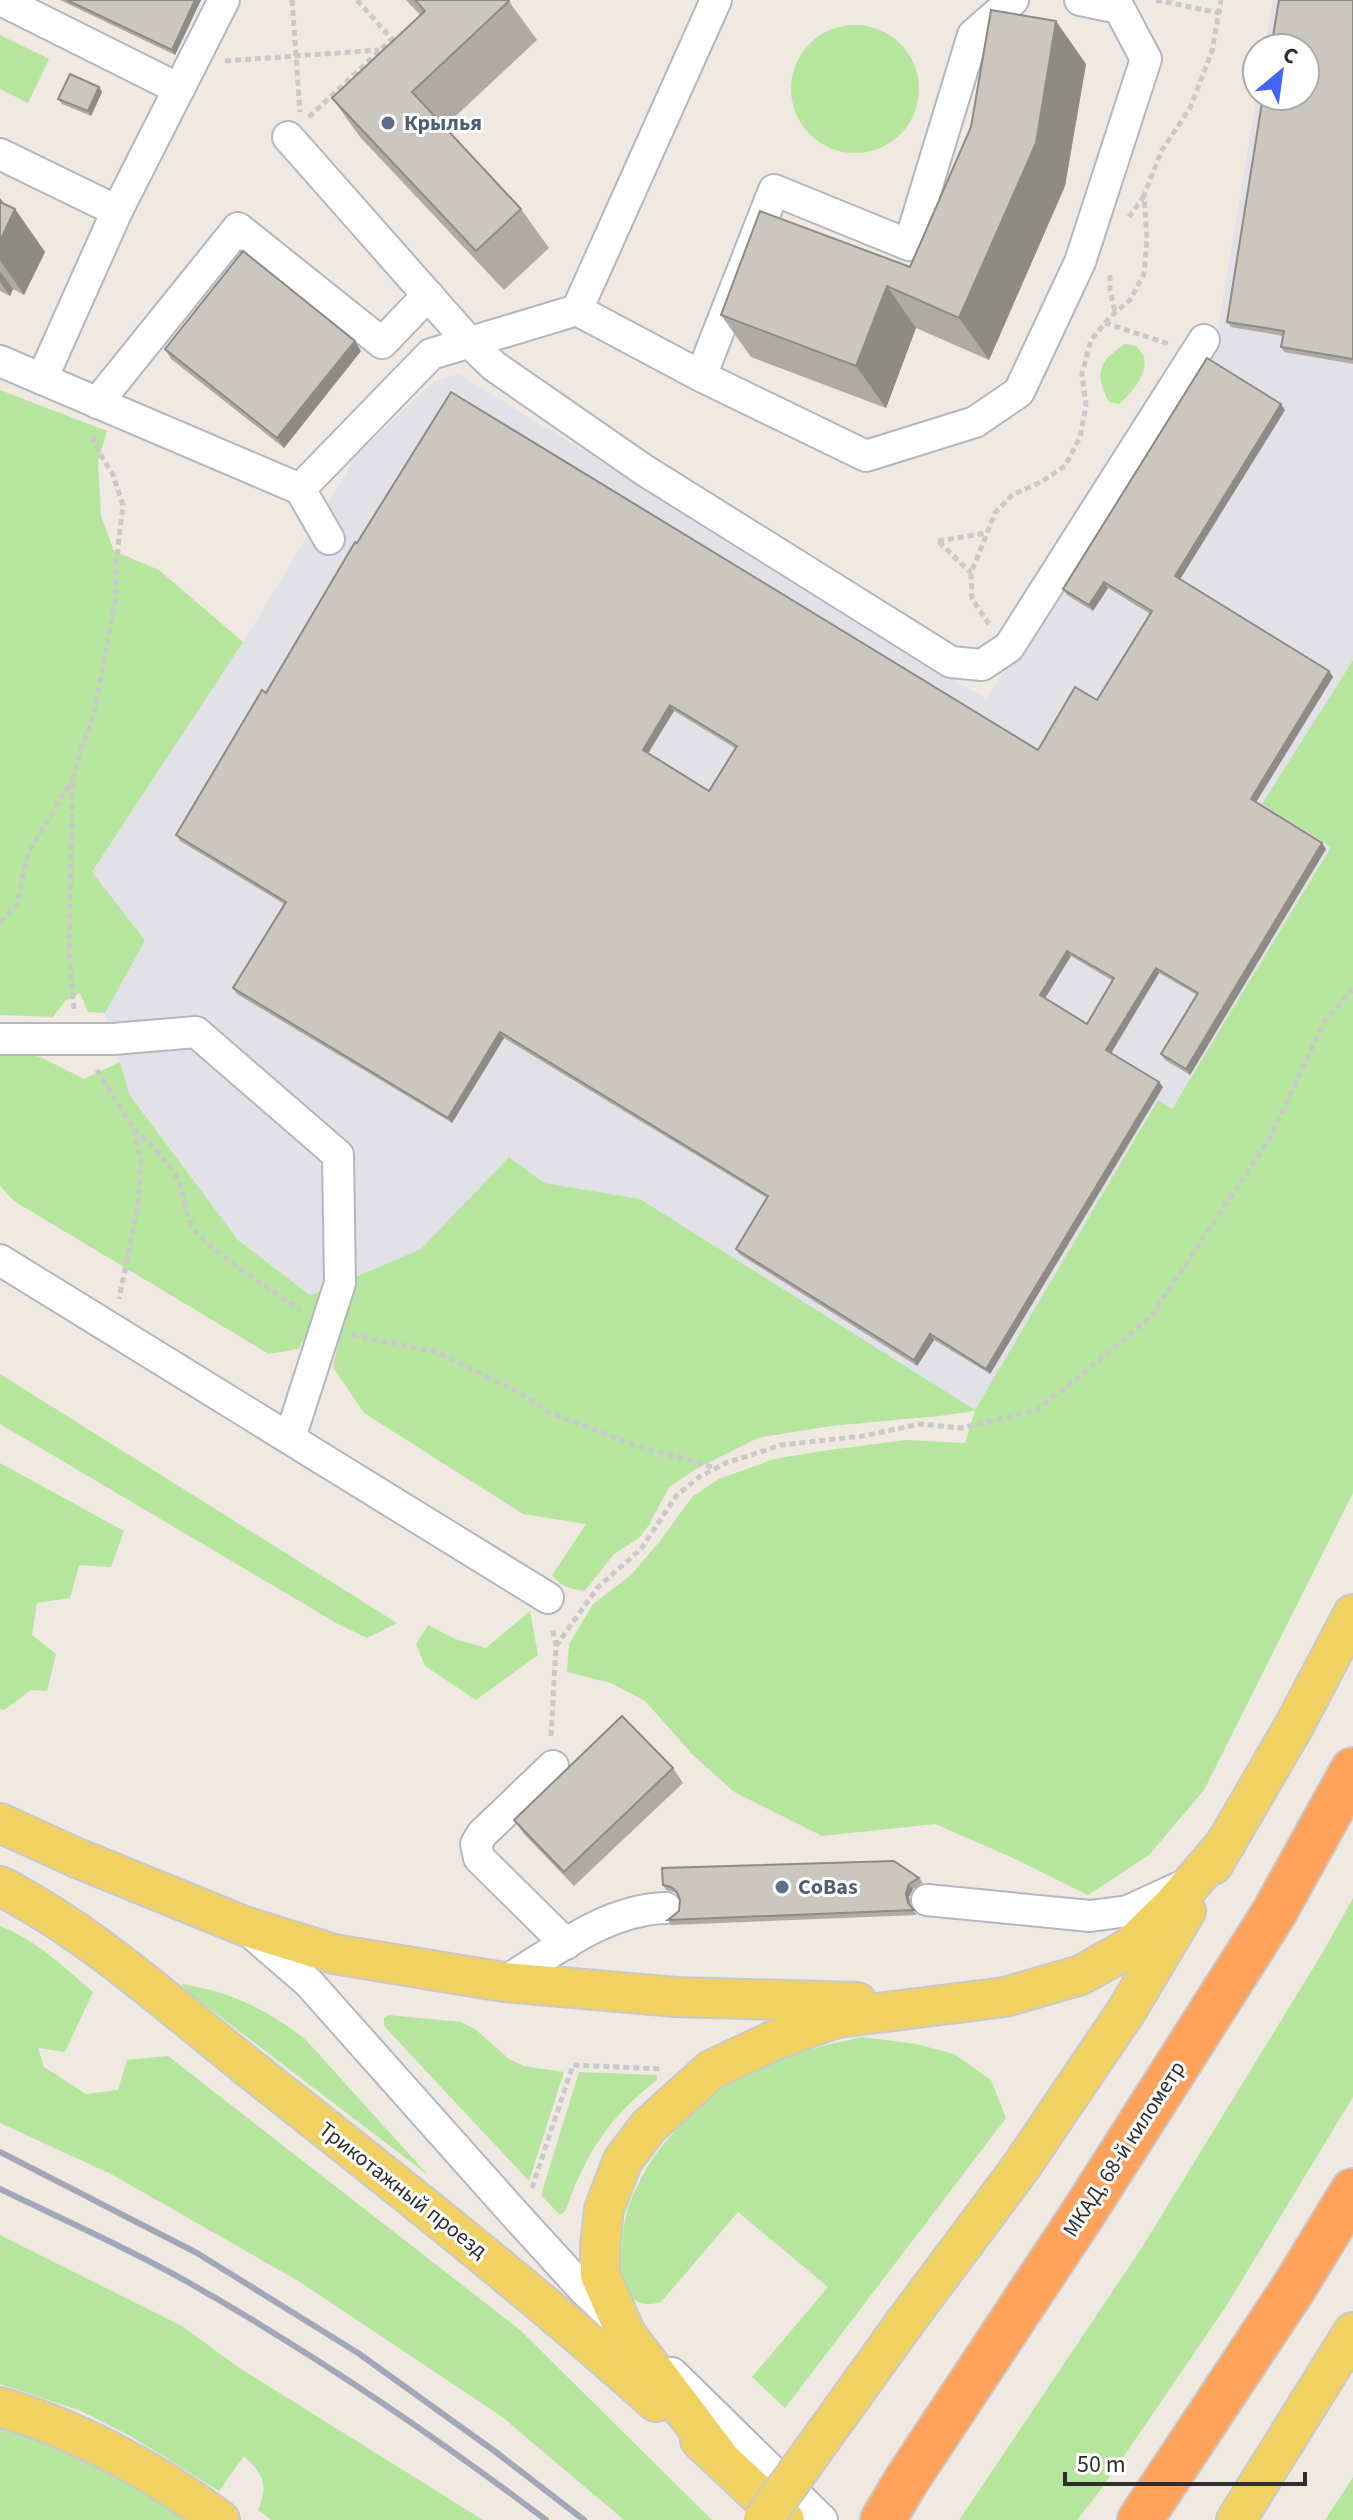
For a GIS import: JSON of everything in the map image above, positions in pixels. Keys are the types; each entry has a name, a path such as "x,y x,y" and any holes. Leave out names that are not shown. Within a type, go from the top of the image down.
{"highway":[{"name":"МКАД, 68-й километр","path":"883,2520 1274,1913 1353,1770"},
{"path":"1140,2520 1293,2289 1353,2191"}],"main road":[{"path":"763,2520 1021,2167 1127,2010 1294,1726 1353,1614"},
{"path":"0,1823 244,1926 334,1954 504,1982 676,1997 933,2005"},
{"path":"0,1841 77,1858"},
{"path":"719,2457 623,2326 600,2275 604,2209 623,2160 649,2126 711,2070 777,2039 837,2018 1005,1997 1081,1975 1129,1948 1173,1905 1227,1842"},
{"name":"Трикотажный проезд","path":"0,1886 76,1931 473,2244 719,2457 785,2520"},
{"path":"1236,2520 1353,2332"},
{"path":"0,2407 66,2430 116,2453 173,2486 220,2520"}],"lane":[{"path":"1,0 179,89"},
{"path":"42,379 117,211 224,0"},
{"path":"577,310 716,0"},
{"path":"701,376 774,190 909,245 973,35 1013,0"},
{"path":"300,489 431,354 577,310 701,376 866,456 975,422 1019,392 1080,262 1146,59 1119,8 1080,0"},
{"path":"288,137 470,343 494,366 644,470 951,662 982,665 1009,647 1200,346"},
{"path":"0,154 117,211"},
{"path":"101,404 238,228 382,343 428,295"},
{"path":"0,361 300,489 329,539"},
{"path":"0,1039 113,1039 196,1032 338,1155 340,1283 290,1438"},
{"path":"0,1260 548,1598"},
{"path":"553,1766 482,1834 476,1844 479,1858 566,1944"},
{"path":"927,1900 1090,1916 1128,1911 1194,1880"},
{"path":"504,1982 596,1926 650,1908 666,1908"},
{"path":"244,1926 309,1983 574,2278 822,2520"}],"path":[{"path":"292,0 301,125 392,39 357,0"},
{"path":"1156,0 1219,13"},
{"path":"1009,647 972,599 971,573 995,513 1012,495 1041,482 1065,466 1080,437 1086,406 1082,374 1091,340 1130,300 1144,274 1147,238 1144,195 1162,150 1190,108 1212,51 1221,0"},
{"path":"199,50 223,61 380,50"},
{"path":"1105,323 1200,346"},
{"path":"101,404 93,442 113,475 123,505 116,565 116,598 93,717 73,779 69,951 74,1011 80,1039 115,1103 133,1128 165,1160 178,1180 184,1207 194,1229 218,1251 306,1315 347,1334 436,1352 508,1386 548,1412 634,1445 716,1468"},
{"path":"971,573 938,541 987,533"},
{"path":"0,922 17,904 28,853 73,779"},
{"path":"556,1646 598,1587 641,1549 676,1496 716,1468 781,1445 863,1436 920,1424 962,1428 1037,1410 1152,1315 1270,1138 1323,1024 1353,989"},
{"path":"112,1328 138,1206 141,1161 133,1128"},
{"path":"548,1598 556,1646 550,1722 553,1766"},
{"path":"525,2197 532,2190 573,2065 666,2069"}],"shaded area":[{"path":"1273,0 1353,0 1353,660 1262,804 1331,847 1172,1109 1157,1101 975,1411 640,1199 544,1183 509,1157 421,1250 310,1295 238,1240 129,1094 105,1013 145,939 92,872 243,642 357,455 433,382 459,374 986,699 1216,340 1254,112 1321,112 1321,32 1268,32"}],"green space":[{"path":"855,25 880,30 900,44 914,64 919,89 914,114 900,134 880,148 855,153 830,148 810,134 796,114 791,89 796,64 810,44 830,30"},
{"path":"0,35 49,59 28,103 0,89"},
{"path":"1125,344 1136,346 1145,364 1138,384 1119,404 1109,402 1100,376 1104,363"},
{"path":"0,390 107,431 98,461 101,516 114,551 159,570 243,642 92,872 145,940 105,1013 88,1012 80,993 65,1001 53,1017 0,1015"},
{"path":"1353,660 1353,1493 1204,1790 1149,1855 1088,1895 935,1824 822,1836 734,1792 693,1755 645,1701 611,1683 567,1672 569,1644 593,1604 631,1575 692,1497 719,1479 774,1459 829,1450 906,1440 965,1443 975,1411 831,1426 758,1438 696,1469 669,1487 639,1538 614,1554 585,1591 575,1589 563,1585 552,1575 586,1524 523,1514 364,1413 333,1367 353,1278 421,1249 509,1157 544,1183 640,1199 975,1410 1158,1100 1172,1109 1331,847 1262,804"},
{"path":"0,1048 40,1057 84,1079 120,1062 129,1094 238,1240 310,1295 322,1291 309,1331 298,1349 269,1354 14,1201 0,1186"},
{"path":"0,1374 397,1623 367,1638 338,1624 0,1424"},
{"path":"0,1463 124,1531 111,1567 79,1565 70,1598 37,1603 32,1635 56,1654 47,1691 31,1690 4,1710 0,1709"},
{"path":"530,1611 538,1655 476,1700 425,1666 416,1644 428,1625 455,1639 486,1648"},
{"path":"1353,1898 1353,2097 1225,2308 1077,2520 959,2520 1141,2249"},
{"path":"0,1926 38,1946 93,1992 65,2052 38,2048 44,2067 86,2094 118,2090 127,2060 168,2056 520,2330 712,2520 624,2520 501,2416 300,2282 111,2174 0,2123"},
{"path":"181,1984 216,1991 248,2003 306,2040 428,2175 193,1996"},
{"path":"388,2015 461,2022 475,2029 509,2059 524,2066 564,2072 529,2181 384,2026 384,2018"},
{"path":"862,2037 916,2044 954,2054 991,2080 1006,2118 785,2408 752,2377 828,2287 738,2212 661,2302 644,2304 632,2298 621,2270 626,2218 638,2185 660,2149 690,2116 723,2088 779,2059"},
{"path":"579,2072 657,2075 657,2080 625,2109 600,2138 565,2211 560,2215 541,2195"},
{"path":"0,2235 182,2326 238,2367 483,2520 271,2520 258,2510 263,2494 262,2480 244,2456 219,2491 132,2437 81,2411 0,2384"},
{"path":"0,2425 88,2461 195,2520 0,2520"},
{"path":"1353,2477 1353,2520 1325,2520"}],"building":[{"path":"67,0 195,0 172,50"},
{"path":"415,0 509,1 412,92 521,209 476,251 332,98 425,11"},
{"path":"1279,0 1353,0 1353,359 1281,347 1284,331 1227,322 1260,112 1321,112 1321,32 1274,32"},
{"path":"991,10 1056,21 1036,143 959,318 887,286 856,366 721,315 760,211 910,267 971,127"},
{"path":"70,74 99,87 88,111 58,99"},
{"path":"0,202 15,209 0,241"},
{"path":"243,251 355,341 277,438 165,349"},
{"path":"1207,358 1281,404 1175,576 1329,671 1251,799 1322,843 1186,1069 1161,1054 1198,993 1156,968 1106,1050 1159,1082 986,1369 930,1334 914,1360 736,1249 768,1196 500,1032 448,1118 233,988 286,902 176,835 262,690 266,693 355,542 451,392 1038,750 1075,687 1097,700 1152,611 1104,582 1089,605 1063,589","holes":["670,705 737,746 709,791 643,750","1067,951 1114,978 1087,1024 1040,995"]},
{"path":"622,1716 673,1768 564,1872 514,1820"},
{"path":"894,1861 919,1878 909,1884 906,1893 908,1903 914,1910 668,1920 679,1911 680,1900 677,1892 663,1885 662,1868"}],"railway":[{"path":"0,2152 197,2253 358,2353 584,2520"},
{"path":"0,2189 117,2245 233,2308 415,2425 546,2520"}],"place":[{"name":"Крылья","path":"388,123"},
{"name":"CoBas","path":"782,1887"}]}
